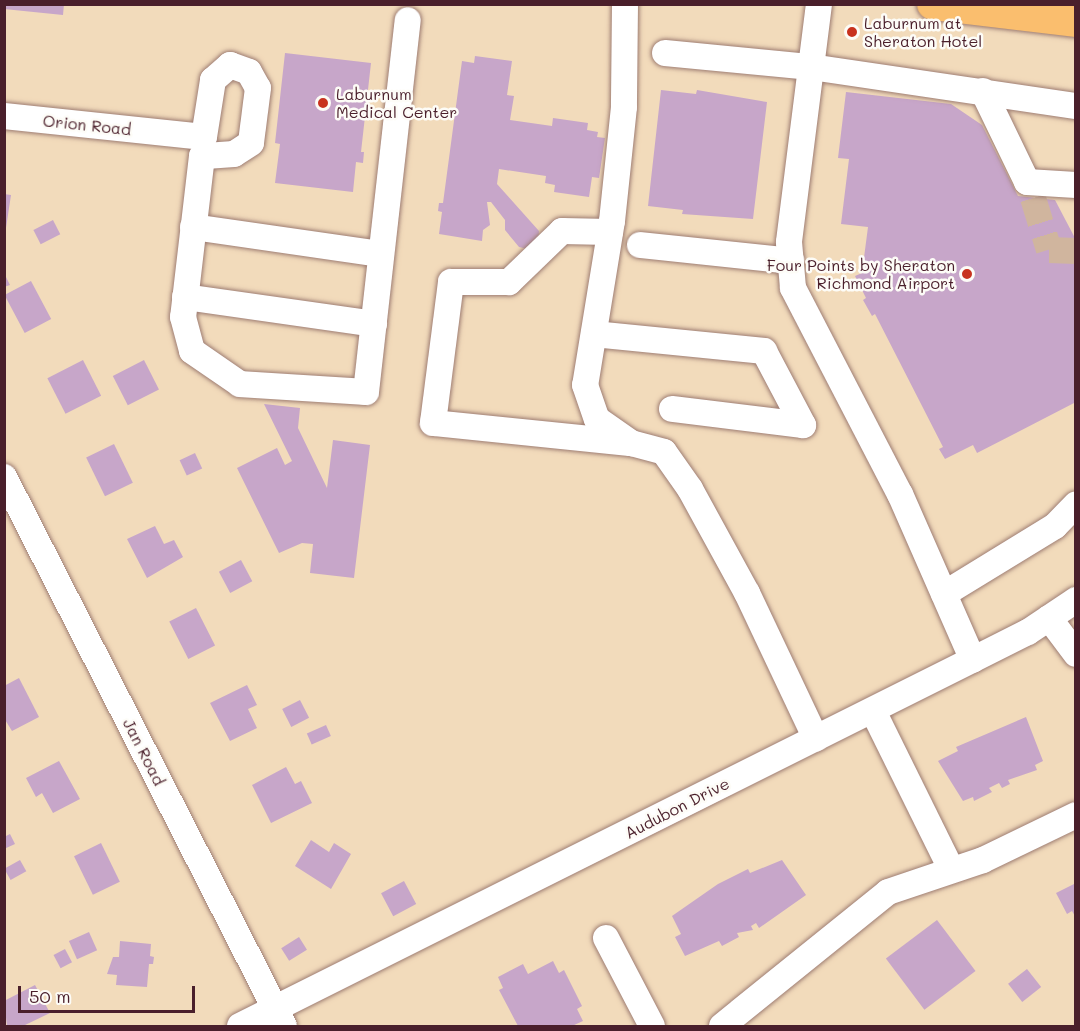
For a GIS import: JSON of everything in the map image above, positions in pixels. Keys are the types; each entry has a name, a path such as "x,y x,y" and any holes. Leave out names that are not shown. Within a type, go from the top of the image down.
{"main road":[{"path":"933,4 1076,21"}],"street":[{"path":"625,4 624,107 610,232 585,385 597,419 631,443"},
{"path":"819,4 789,242 793,288 900,494 973,660"},
{"path":"381,254 193,227 183,316 192,351 240,384 366,392 408,20"},
{"path":"664,53 812,67 1076,106"},
{"path":"983,92 1030,190 1076,185"},
{"name":"Orion Road","path":"4,117 170,134 203,147 193,227"},
{"path":"610,232 562,231 509,282 451,282 433,423 631,443 664,452 690,489 747,593 816,739"},
{"path":"640,246 791,261"},
{"path":"185,297 374,324"},
{"path":"594,334 764,351 803,425 672,409"},
{"name":"Jan Road","path":"4,477 280,1018"},
{"path":"944,594 1055,526 1076,504"},
{"name":"Audubon Drive","path":"240,1026 280,1018 816,739 973,660 1049,618 1076,600"},
{"path":"1049,618 1076,654"},
{"path":"873,711 951,869"},
{"path":"722,1026 888,892 983,860 1076,815"},
{"path":"606,938 652,1026"}],"building":[{"path":"4,4 64,4 63,15 4,9"},
{"name":"Laburnum Medical Center","path":"285,53 371,63 361,152 364,152 363,163 356,162 353,192 275,183 280,144 275,143"},
{"path":"475,56 512,61 507,95 514,96 510,120 552,126 553,118 588,123 587,130 598,132 597,137 605,138 599,178 592,177 589,197 554,192 555,185 545,183 546,176 499,169 497,184 539,231 538,241 528,249 519,247 505,230 505,220 491,202 487,202 490,225 483,230 482,241 439,234 442,212 438,211 439,203 443,203 462,61 474,63"},
{"path":"661,90 696,94 697,90 767,102 753,219 682,214 683,210 648,206"},
{"name":"Four Points by Sheraton Richmond Airport","path":"846,92 951,104 982,125 1018,196 1055,200 1076,240 1076,402 977,453 973,445 945,459 939,449 943,447 875,314 872,316 863,300 866,298 855,276 862,273 868,227 841,224 849,159 838,158"},
{"path":"4,194 11,195 6,228 4,228"},
{"path":"53,220 60,234 41,244 33,230"},
{"path":"4,273 10,285 4,287"},
{"path":"31,281 51,319 25,333 5,295"},
{"path":"83,360 101,396 66,414 47,378"},
{"path":"144,360 159,389 128,405 113,376"},
{"path":"264,404 300,408 298,428 327,488 333,440 370,445 354,578 310,573 313,544 302,543 279,553 237,468 277,448 285,465 292,461"},
{"path":"114,444 133,483 105,496 86,458"},
{"path":"195,453 202,468 187,476 180,460"},
{"path":"155,526 164,544 174,540 183,557 147,578 127,539"},
{"path":"241,560 252,581 230,593 219,572"},
{"path":"196,608 215,645 188,659 169,622"},
{"path":"19,678 39,717 12,731 4,718 4,686"},
{"path":"247,685 257,705 248,709 257,728 230,741 210,703"},
{"path":"300,700 309,718 291,727 282,709"},
{"path":"1026,717 1043,761 1035,765 1037,770 1008,780 1010,784 1002,788 999,783 989,788 992,792 974,801 973,797 963,801 938,761 958,751 956,747"},
{"path":"326,725 331,736 312,745 307,734"},
{"path":"59,761 80,799 53,813 42,793 36,797 26,778"},
{"path":"286,767 295,784 301,781 312,803 271,823 252,785"},
{"path":"10,834 15,844 4,849 4,837"},
{"path":"311,840 329,852 334,843 351,854 331,889 295,866"},
{"path":"101,843 120,882 93,895 74,856"},
{"path":"20,860 26,871 11,880 4,869"},
{"path":"782,860 806,895 759,928 756,923 751,926 753,930 737,933 739,937 722,946 719,941 685,956 675,937 681,934 672,916 718,884 748,869 750,873"},
{"path":"404,881 416,904 393,916 381,893"},
{"path":"1076,883 1076,918 1072,911 1067,914 1056,893"},
{"path":"937,920 976,971 924,1010 886,959"},
{"path":"89,932 97,950 77,959 69,941"},
{"path":"299,937 307,950 289,961 281,948"},
{"path":"120,941 151,944 150,956 154,957 153,964 149,964 147,987 116,985 117,975 107,974 113,957 119,957"},
{"path":"65,949 72,962 61,968 54,955"},
{"path":"553,961 559,973 564,970 582,1006 577,1009 583,1021 572,1026 518,1026 499,990 503,988 498,977 523,964 528,974"},
{"path":"1027,969 1041,987 1022,1002 1008,984"},
{"path":"35,985 50,1013 23,1026 7,1026 4,1001"}],"tunnel":[{"path":"1033,198 1049,250 1076,251"}],"place":[{"name":"Laburnum at Sheraton Hotel","path":"852,32"},
{"name":"Laburnum Medical Center","path":"323,103"},
{"name":"Four Points by Sheraton Richmond Airport","path":"967,274"}]}
